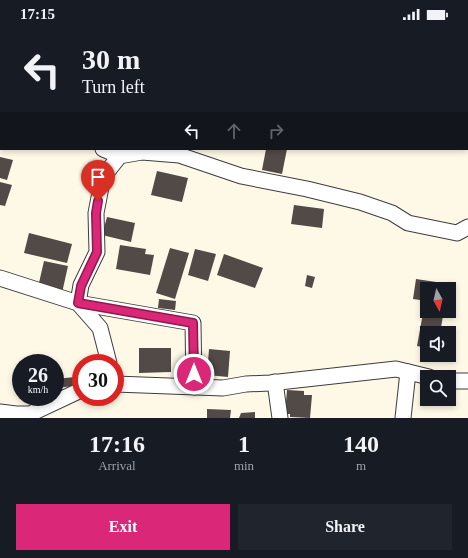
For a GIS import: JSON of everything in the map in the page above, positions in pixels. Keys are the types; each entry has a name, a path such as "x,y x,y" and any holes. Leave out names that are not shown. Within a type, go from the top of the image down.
{"street":[{"path":"108,150 122,153 142,152 179,155 241,176 360,202 392,214 408,223 457,233 468,227"},
{"path":"78,303 81,286 97,252 96,213 103,177 122,153"},
{"path":"0,278 78,303 193,323 194,387"},
{"path":"78,303 100,328 107,354"},
{"path":"124,384 222,388 246,384 396,369 420,375"},
{"path":"403,418 408,372"},
{"path":"456,381 468,381"},
{"path":"275,382 280,418"},
{"path":"0,412 40,414 72,395"}],"building":[{"path":"266,150 287,150 282,174 262,170"},
{"path":"0,157 13,160 7,180 0,178"},
{"path":"157,171 188,178 182,202 151,195"},
{"path":"0,182 12,185 5,206 0,205"},
{"path":"294,205 324,209 322,228 291,224"},
{"path":"107,217 135,223 131,242 102,235"},
{"path":"29,233 72,244 67,263 24,253"},
{"path":"120,245 146,249 145,254 154,255 150,275 116,269"},
{"path":"170,248 189,253 175,299 156,293"},
{"path":"195,249 216,254 208,281 188,275"},
{"path":"224,254 263,268 255,288 217,275"},
{"path":"44,261 68,266 62,293 38,287"},
{"path":"307,275 315,277 312,288 305,286"},
{"path":"416,279 436,282 420,282 420,300 413,299"},
{"path":"159,299 176,301 175,310 158,308"},
{"path":"422,318 443,318 441,326 421,326"},
{"path":"420,330 420,347 417,346"},
{"path":"139,348 171,348 171,372 139,373"},
{"path":"209,349 230,351 228,377 207,375"},
{"path":"72,377 72,386 64,387 64,378"},
{"path":"287,390 304,391 304,395 312,395 310,418 290,417 290,414 285,414"},
{"path":"207,409 231,410 230,418 207,418"},
{"path":"255,412 255,418 239,418 241,413"}],"route":[{"path":"98,201 96,213 97,252 81,286 78,303 193,323 194,374"}]}
